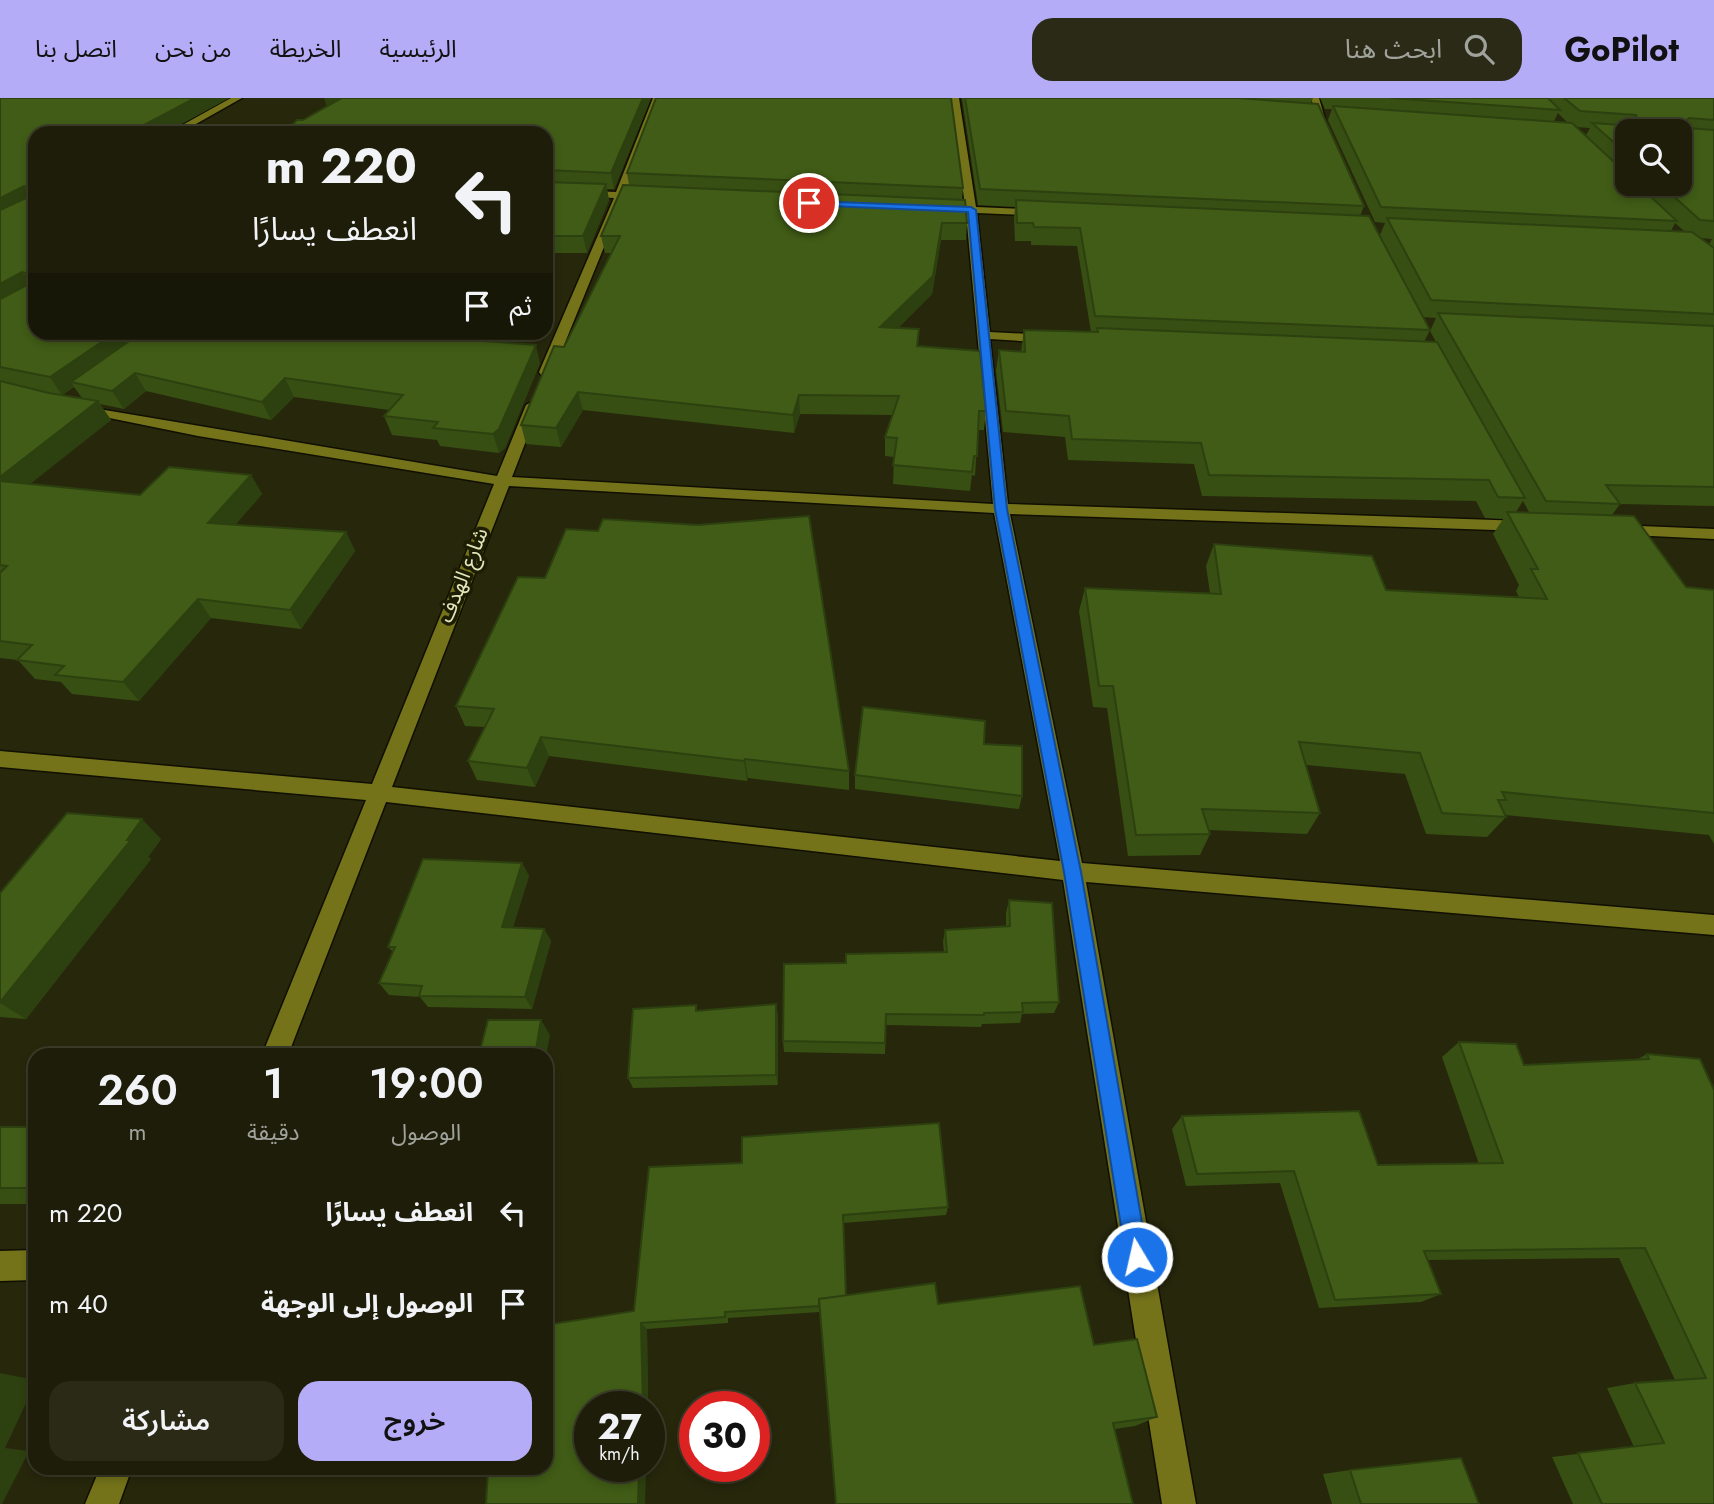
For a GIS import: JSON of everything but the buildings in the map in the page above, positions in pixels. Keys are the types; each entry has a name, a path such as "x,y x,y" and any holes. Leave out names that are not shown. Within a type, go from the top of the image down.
{"street":[{"path":"186,126 238,98"},
{"name":"شارع الهدف","path":"278,1048 501,481 620,195 657,98"},
{"path":"955,98 971,210 1001,509 1073,872 1179,1504"},
{"path":"1315,98 1330,140"},
{"path":"553,192 661,197"},
{"path":"944,209 1053,214"},
{"path":"982,335 1065,340"},
{"path":"84,390 64,405 198,432 501,481 1001,509 1528,522"},
{"path":"1606,529 1714,534"},
{"path":"0,759 377,793 1073,872 1714,925"},
{"path":"0,1266 28,1265"},
{"path":"102,1504 113,1475"}],"route":[{"path":"809,203 971,210 1001,509 1073,872 1137,1257"}]}
